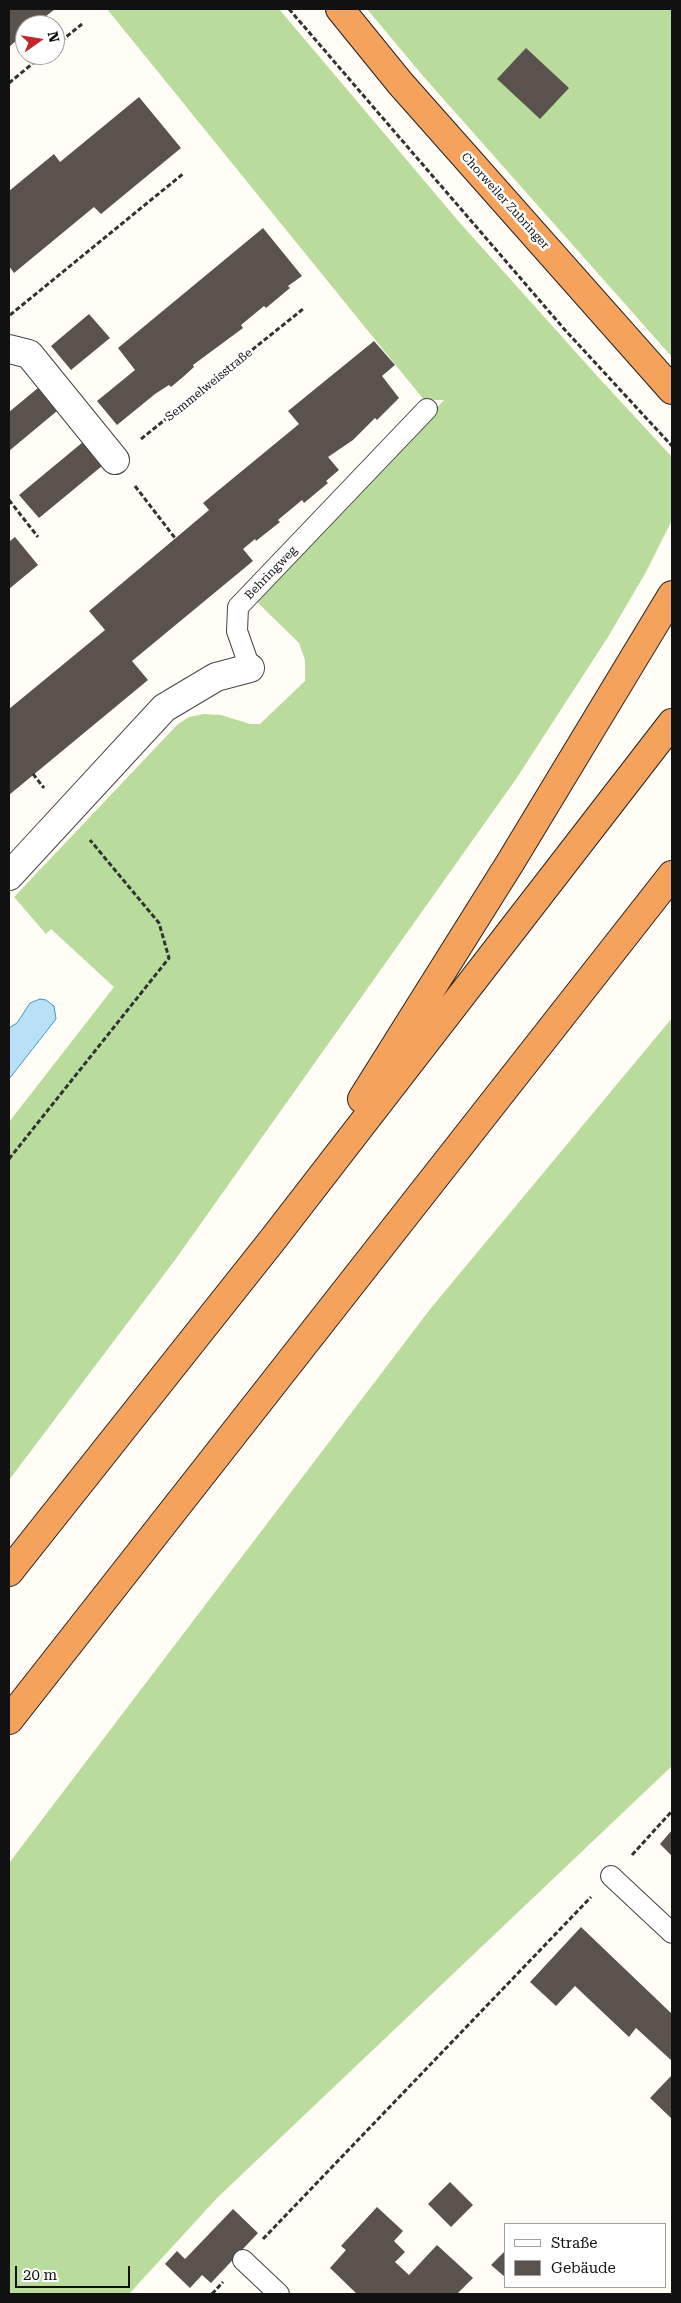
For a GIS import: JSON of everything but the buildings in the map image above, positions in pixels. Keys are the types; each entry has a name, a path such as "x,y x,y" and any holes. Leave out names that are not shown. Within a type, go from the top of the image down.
{"highway":[{"name":"Chorweiler Zubringer","path":"340,9 400,83 672,390"},
{"path":"274,1238 510,864 672,595"},
{"path":"9,1572 274,1238 672,723"},
{"path":"9,1720 672,875"}],"street":[{"path":"9,349 29,354 115,460"},
{"name":"Behringweg","path":"9,876 164,708 216,677 250,668"}],"lane":[{"name":"Behringweg","path":"250,668 237,631 238,607 427,409"},
{"path":"611,1876 672,1933"},
{"path":"243,2260 279,2294"}],"path":[{"path":"289,9 565,330 672,446"},
{"path":"65,38 82,24"},
{"path":"9,83 31,65"},
{"path":"9,316 184,173"},
{"name":"Semmelweisstraße","path":"115,460 303,310"},
{"path":"115,460 175,538"},
{"path":"9,500 38,537"},
{"path":"9,1159 169,958 159,923 67,813"},
{"path":"212,2294 672,1811"}],"green space":[{"path":"107,9 279,9 460,223 672,457 672,520 646,572 608,637 516,779 175,1260 9,1480 9,1122 114,987 51,929 46,934 14,897 178,724 189,717 204,714 221,715 250,724 260,724 305,681 305,660 299,643 255,600 444,400 424,400"},
{"path":"367,9 672,9 672,357 423,76"},
{"path":"672,1018 672,1766 217,2198 129,2294 9,2294 9,1863 431,1308"}],"water":[{"path":"40,999 46,1000 54,1006 56,1019 9,1079 9,1028 17,1023 30,1003"}]}
